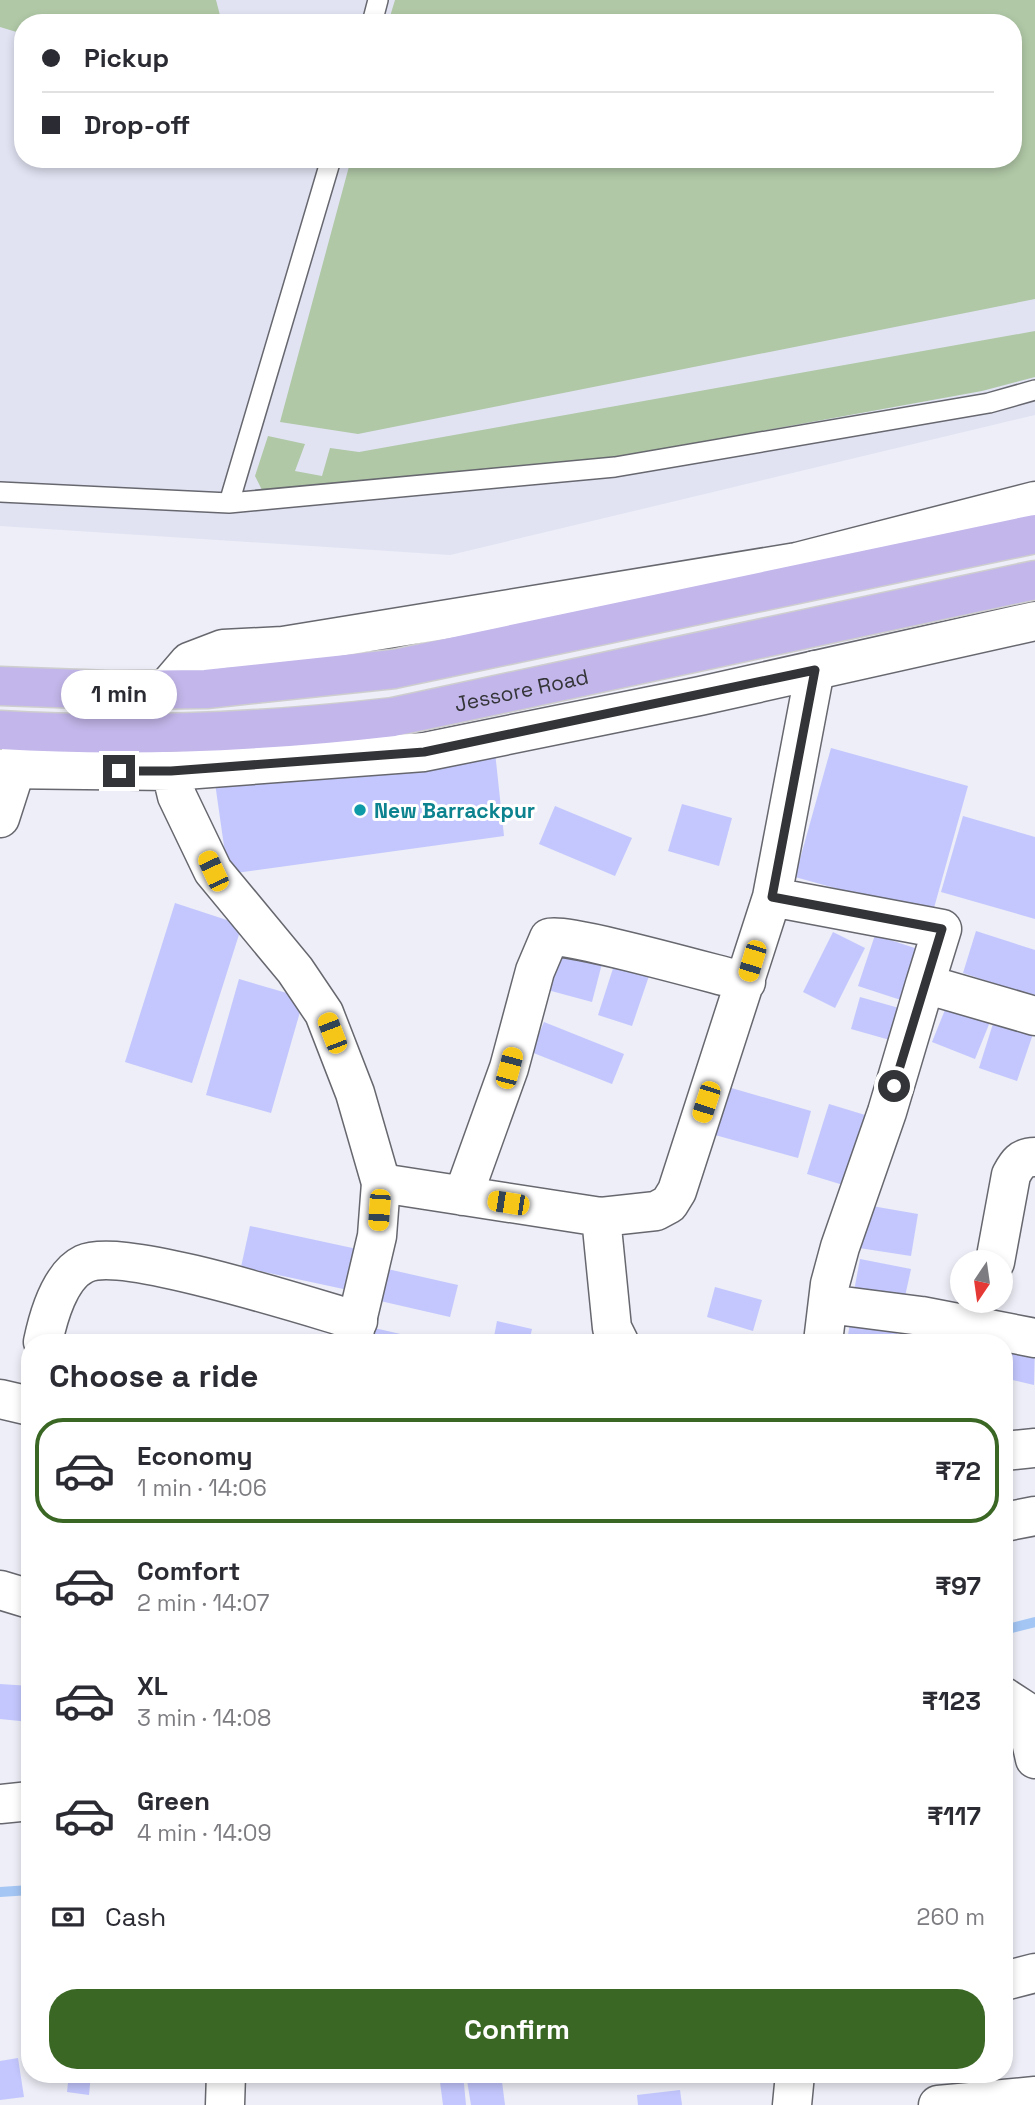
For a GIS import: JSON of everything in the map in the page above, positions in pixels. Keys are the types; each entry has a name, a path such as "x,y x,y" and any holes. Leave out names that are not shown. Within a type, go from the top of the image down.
{"highway":[{"path":"0,686 164,690 300,681 394,669 1035,534"},
{"name":"Jessore Road","path":"14,731 161,735 304,727 393,717 1035,580"}],"street":[{"path":"164,690 189,662 223,649 283,646 797,562 1035,500"},
{"path":"8,769 171,771 424,752 1035,621"},
{"path":"381,1183 601,1217 639,1215 669,1204 677,1191 772,897 815,670"},
{"path":"0,818 14,731"},
{"path":"45,1334 49,1315 67,1279 83,1264 109,1260 163,1267 355,1331 377,1236 381,1183 355,1093 324,1013 295,970 213,871 177,796 171,771"},
{"path":"772,897 942,929 887,1112 840,1247 824,1334"},
{"path":"463,1196 509,1068 535,971 549,938 555,936 586,942 746,982"},
{"path":"925,984 1035,1016"},
{"path":"997,1250 1012,1175 1018,1163 1028,1157 1035,1157"},
{"path":"601,1217 612,1328 615,1334"},
{"path":"828,1304 986,1314 1035,1338"},
{"path":"1013,1450 1035,1448"},
{"path":"1013,1520 1035,1516"},
{"path":"0,1590 21,1596"},
{"path":"1013,1703 1024,1710 1035,1759"},
{"path":"0,1804 21,1802"},
{"path":"1013,1979 1035,1973"},
{"path":"225,2105 226,2083"},
{"path":"792,2105 794,2083"},
{"path":"938,2105 983,2087 1035,2096"}],"lane":[{"path":"229,503 328,168"},
{"path":"0,492 229,503 615,467 989,403 1035,390"}],"shaded area":[{"path":"0,0 1035,0 1035,415 450,555 0,526"}],"green space":[{"path":"0,0 216,0 220,14 14,14 14,31 0,27"},
{"path":"395,0 1035,0 1035,299 358,434 280,422 349,168 1022,168 1022,14 391,14"},
{"path":"1035,331 1035,377 982,391 620,457 262,490 255,476 268,436 305,444 295,471 322,476 330,448 359,452"}],"building":[{"path":"831,748 968,786 932,915 795,877"},
{"name":"New Barrackpur","path":"495,752 504,836 228,874 215,783"},
{"path":"682,804 732,818 719,866 668,851"},
{"path":"555,806 632,838 615,876 539,844"},
{"path":"963,816 1035,837 1035,919 941,892"},
{"path":"175,903 242,925 192,1083 125,1062"},
{"path":"976,931 1035,950 1035,997 963,973"},
{"path":"833,932 865,948 835,1008 803,992"},
{"path":"875,935 927,952 910,1003 858,986"},
{"path":"556,939 605,952 592,1002 544,989"},
{"path":"617,956 652,967 632,1026 598,1015"},
{"path":"239,979 304,998 271,1113 206,1095"},
{"path":"951,995 994,1012 975,1059 932,1042"},
{"path":"860,997 906,1010 897,1042 851,1029"},
{"path":"997,1011 1035,1028 1017,1081 979,1068"},
{"path":"544,1022 624,1054 612,1084 531,1052"},
{"path":"728,1087 811,1111 798,1158 715,1135"},
{"path":"829,1104 875,1118 853,1188 807,1174"},
{"path":"866,1205 918,1214 911,1256 859,1248"},
{"path":"250,1226 357,1249 348,1290 241,1267"},
{"path":"860,1259 911,1269 904,1301 854,1291"},
{"path":"383,1268 458,1285 450,1317 376,1300"},
{"path":"715,1287 762,1300 753,1331 707,1317"},
{"path":"852,1309 900,1316 897,1334 848,1334"},
{"path":"497,1321 532,1329 531,1334 495,1334"},
{"path":"370,1327 400,1334 368,1334"},
{"path":"1013,1342 1035,1342 1034,1385 1013,1380"},
{"path":"0,1684 21,1685 21,1721 0,1719"},
{"path":"18,2058 24,2097 0,2100 0,2061"},
{"path":"68,2083 90,2083 89,2095 67,2092"},
{"path":"440,2083 464,2083 466,2105 443,2105"},
{"path":"467,2083 502,2083 505,2105 471,2105"},
{"path":"680,2090 682,2105 638,2105 637,2095"}],"waterway":[{"path":"1013,1628 1035,1622"},
{"path":"0,1892 21,1891"}],"place":[{"name":"New Barrackpur","path":"360,810"}],"route":[{"path":"119,771 171,771 424,752 815,670 772,897 942,929 894,1086"}]}
